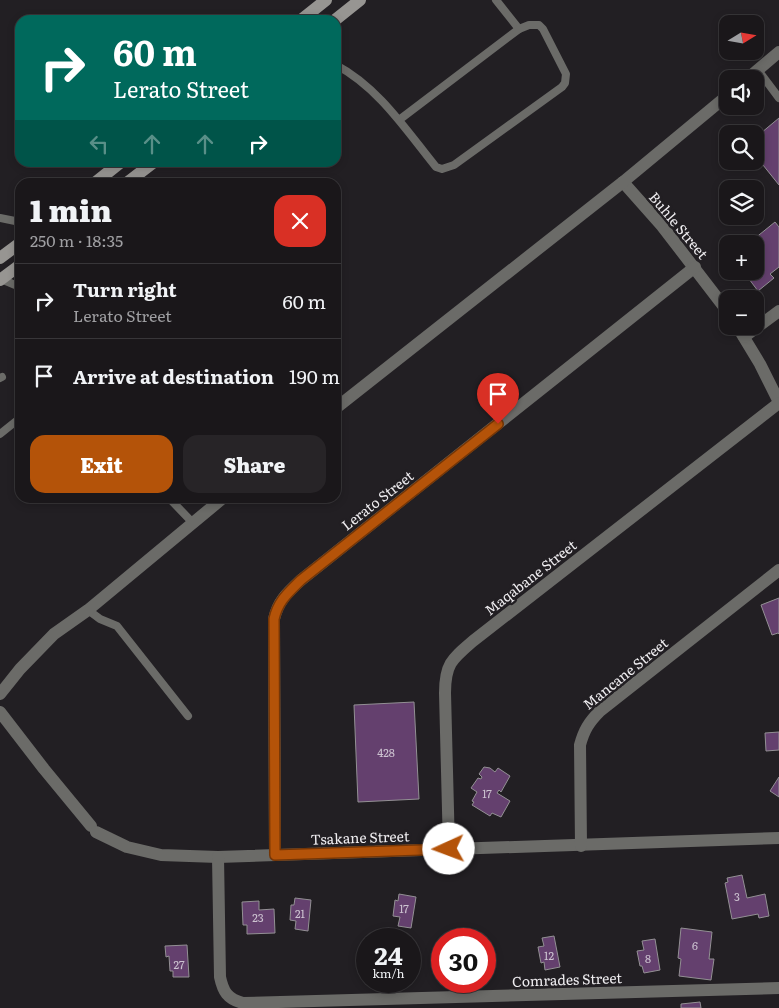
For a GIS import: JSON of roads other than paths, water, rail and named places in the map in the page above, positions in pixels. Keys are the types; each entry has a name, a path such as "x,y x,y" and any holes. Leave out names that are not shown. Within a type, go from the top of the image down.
{"main road":[{"path":"307,15 326,0"},
{"path":"341,15 360,0"},
{"path":"101,178 115,167"},
{"path":"133,178 148,167"},
{"path":"0,258 15,247"},
{"path":"0,280 15,269"}],"street":[{"path":"758,70 779,52"},
{"path":"341,404 623,182 719,102"},
{"name":"Buhle Street","path":"623,182 662,226 719,300"},
{"name":"Lerato Street","path":"275,855 274,619 277,607 281,601 301,580 695,267"},
{"path":"779,311 744,337 779,402"},
{"name":"Maqabane Street","path":"449,849 445,677 450,664 473,641 779,402"},
{"path":"0,694 20,669 54,634 88,610 217,503"},
{"name":"Mancane Street","path":"581,846 580,745 583,732 589,722 600,711 779,570"},
{"name":"Tsakane Street","path":"0,712 94,829 127,847 161,855 218,858 779,838"},
{"name":"Comrades Street","path":"218,858 220,977 227,996 234,1001 242,1003 779,988"}],"lane":[{"path":"496,0 519,29"},
{"path":"341,67 368,86 436,167 447,168 454,166 562,87 565,83 566,74 543,29 539,25 534,24 519,29 398,120"},
{"path":"764,78 779,98"},
{"path":"0,218 15,221"},
{"path":"0,280 15,284"},
{"path":"0,434 15,422"},
{"path":"175,503 192,522"},
{"path":"88,610 100,619 117,626 188,716"}]}
